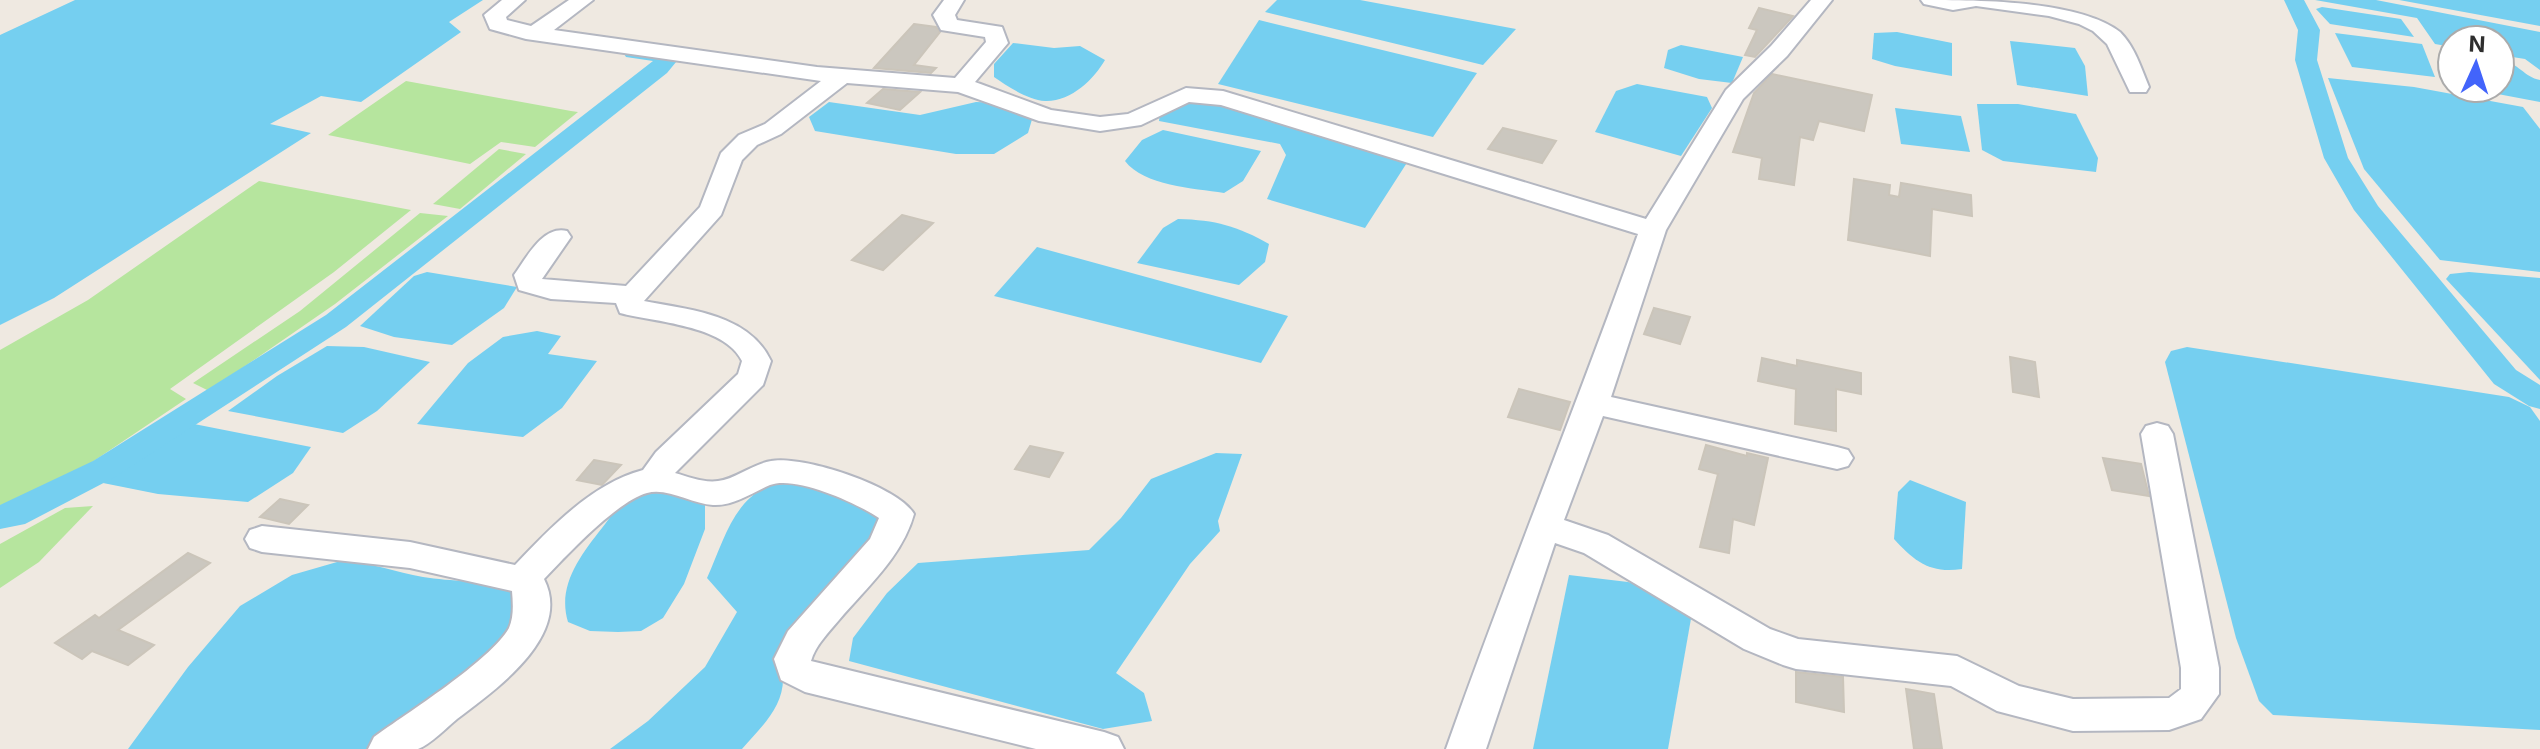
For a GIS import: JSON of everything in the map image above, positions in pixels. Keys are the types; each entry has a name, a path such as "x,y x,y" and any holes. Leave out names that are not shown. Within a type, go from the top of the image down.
{"street":[{"path":"515,0 495,15 495,20 534,34 841,77 961,85 1047,116 1100,124 1133,120 1186,95 1223,98 1653,230"},
{"path":"534,34 583,0"},
{"path":"954,0 944,15 949,25 994,32 997,37 997,43 961,85"},
{"path":"1466,749 1653,230 1734,95 1779,51 1822,0"},
{"path":"1931,0 1953,4 1976,0 2073,16 2097,25 2112,36 2138,87"},
{"path":"654,480 667,460 752,378 758,357 750,344 728,332 630,307 629,303 712,209 730,158 748,140 773,129 841,77"},
{"path":"558,237 528,275 529,284 551,290 633,295"},
{"path":"1593,403 1837,458"},
{"path":"1545,527 1596,544 1757,639 1784,650 1957,671 2010,700 2073,715 2169,714 2187,708 2200,694 2200,668 2157,434"},
{"path":"522,580 609,499 642,482 654,480 711,494 788,470 860,494 891,507 897,514 890,536 804,636 792,659 794,669 805,677 852,691 1104,749"},
{"path":"262,539 410,555 529,584 529,622 519,642 499,663 388,749"}],"green space":[{"path":"406,81 578,112 535,147 501,142 470,164 328,135"},
{"path":"499,149 526,154 460,209 433,204"},
{"path":"259,181 411,210 334,272 170,389 186,399 58,485 5,509 0,508 0,350 88,300"},
{"path":"420,213 448,216 335,304 209,391 193,383 300,311"},
{"path":"93,506 39,562 0,588 0,544 65,508"}],"water":[{"path":"75,0 483,0 449,22 461,32 361,102 321,96 270,124 311,133 54,298 0,325 0,35"},
{"path":"1277,0 1360,0 1516,29 1483,65 1265,12"},
{"path":"2315,0 2376,0 2499,24 2436,24 2436,44 2417,18"},
{"path":"2399,0 2540,0 2540,26"},
{"path":"2322,7 2401,19 2414,37 2330,24 2316,9"},
{"path":"1259,20 1477,73 1433,137 1218,84"},
{"path":"2516,27 2540,32 2540,70 2525,59 2516,58"},
{"path":"1897,32 1952,43 1952,76 1872,59 1874,33"},
{"path":"2335,33 2422,44 2435,77 2352,67"},
{"path":"2010,41 2075,48 2085,66 2088,96 2017,85"},
{"path":"1013,43 1054,48 1080,46 1105,60 1095,75 1073,93 1055,100 1038,100 994,77 994,64"},
{"path":"1681,45 1743,57 1732,83 1699,79 1664,68 1668,50"},
{"path":"2516,67 2540,80 2540,102 2516,97"},
{"path":"2328,78 2436,91 2436,104 2507,104 2523,107 2540,129 2540,272 2440,260 2364,169"},
{"path":"1637,84 1707,97 1712,108 1681,156 1595,132 1616,91"},
{"path":"1186,97 1245,109 1410,158 1365,228 1267,199 1286,155 1280,144 1159,121 1160,113"},
{"path":"829,102 920,115 976,102 1005,103 1033,116 1028,133 994,154 956,154 815,131 809,117"},
{"path":"1977,104 2018,104 2076,114 2098,158 2096,172 2003,161 1982,150"},
{"path":"1895,108 1961,116 1970,152 1901,144"},
{"path":"1163,130 1261,151 1243,181 1224,193 1156,181 1125,161 1142,140"},
{"path":"1178,219 1226,225 1257,238 1269,244 1265,262 1239,285 1137,263 1163,228"},
{"path":"1037,247 1288,316 1261,363 994,296"},
{"path":"427,272 517,287 504,308 452,345 394,337 360,326 414,276"},
{"path":"2469,272 2540,278 2540,380 2446,279 2450,274"},
{"path":"537,331 561,336 548,354 597,361 562,408 523,437 417,424 468,363 503,337"},
{"path":"327,346 364,347 430,362 377,411 343,433 228,411 277,376"},
{"path":"2187,347 2509,397 2530,407 2540,421 2540,730 2273,715 2259,701 2236,638 2165,362 2171,351"},
{"path":"194,424 311,447 293,473 248,502 158,494 103,483 157,442"},
{"path":"1216,453 1242,454 1218,521 1220,531 1190,564 1116,673 1144,693 1152,721 1103,729 849,661 853,638 887,593 918,563 1089,550 1121,518 1151,479"},
{"path":"785,480 802,483 885,514 878,531 783,677 780,698 770,716 742,749 610,749 648,721 705,667 737,612 707,578 720,547 743,505 754,494"},
{"path":"1910,480 1966,502 1962,569 1932,568 1909,554 1894,539 1898,492"},
{"path":"667,489 705,504 705,529 684,584 663,618 641,631 618,632 590,631 568,622 566,596 573,572 616,509 626,500 643,493"},
{"path":"344,560 423,577 493,585 515,592 517,629 379,749 128,749 188,667 240,606 292,575"},
{"path":"1569,575 1628,582 1661,591 1692,613 1668,749 1533,749"}],"building":[{"path":"1759,8 1793,16 1755,57 1745,55 1757,30 1749,28"},
{"path":"914,24 936,27 940,32 914,65 936,68 931,73 874,68"},
{"path":"1772,74 1872,95 1864,131 1819,121 1813,140 1800,137 1794,185 1759,179 1762,158 1733,152 1754,93"},
{"path":"883,89 920,92 900,110 867,103"},
{"path":"1503,128 1556,141 1542,163 1488,149"},
{"path":"1854,179 1890,185 1889,195 1899,197 1901,183 1971,195 1972,216 1932,209 1930,256 1848,240"},
{"path":"902,215 933,223 883,270 852,260"},
{"path":"1654,308 1690,317 1680,344 1644,334"},
{"path":"2010,357 2035,362 2039,397 2013,392"},
{"path":"1762,358 1797,366 1797,360 1861,373 1861,394 1836,389 1836,431 1795,424 1796,389 1758,381"},
{"path":"1519,389 1570,402 1560,430 1508,417"},
{"path":"1706,445 1768,458 1754,525 1733,519 1729,553 1700,547 1718,474 1699,469"},
{"path":"1030,446 1063,453 1049,477 1015,469"},
{"path":"2103,458 2141,464 2149,496 2112,490"},
{"path":"594,460 621,465 602,485 577,480"},
{"path":"280,499 308,505 289,524 260,517"},
{"path":"188,553 210,563 118,630 154,645 128,665 92,651 82,659 55,643 95,615 99,618"},
{"path":"1796,672 1843,677 1844,712 1796,702"},
{"path":"1906,689 1934,694 1942,749 1914,749"}],"waterway":[{"path":"2294,0 2309,30 2306,60 2336,158 2367,210 2505,377 2540,399"},
{"path":"0,517 13,515 104,469 336,321 659,68 670,56 634,52"}]}
